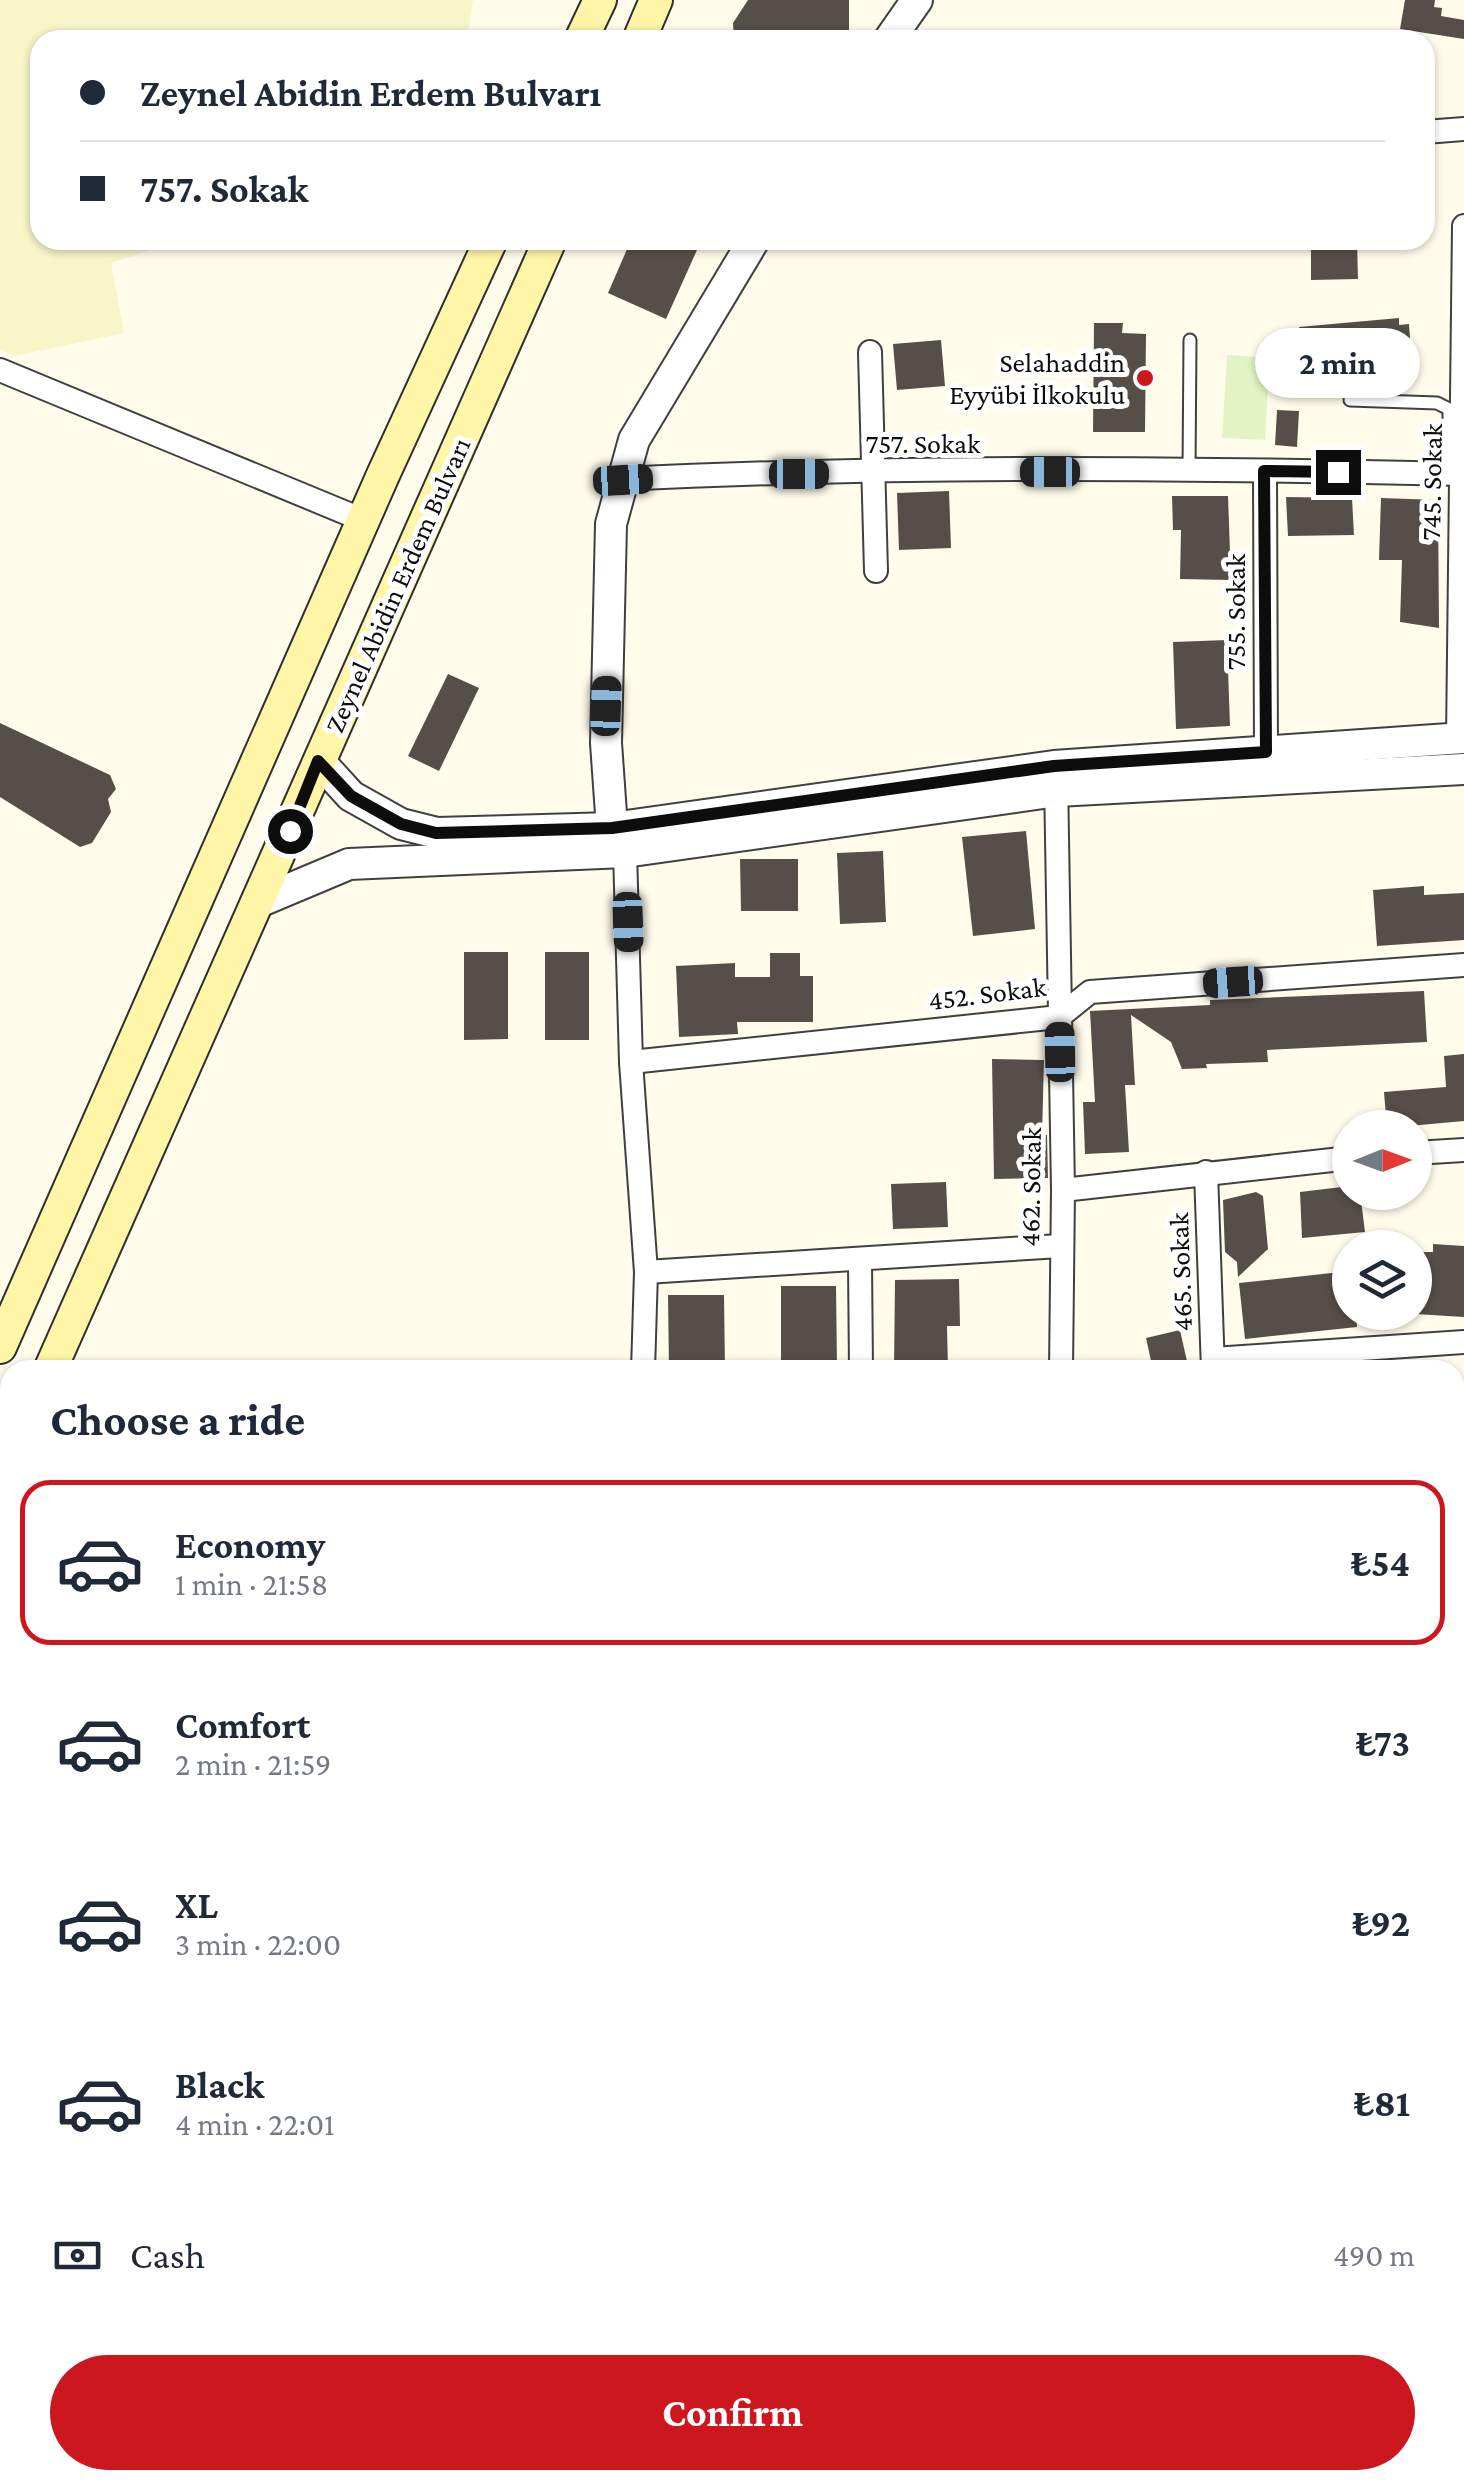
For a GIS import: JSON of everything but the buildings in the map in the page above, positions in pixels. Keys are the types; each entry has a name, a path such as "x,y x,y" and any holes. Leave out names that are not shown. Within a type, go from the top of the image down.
{"main road":[{"path":"586,30 600,0"},
{"path":"642,30 656,0"},
{"name":"Zeynel Abidin Erdem Bulvarı","path":"0,1347 363,520 486,250"},
{"name":"Zeynel Abidin Erdem Bulvarı","path":"54,1360 261,901 318,761 546,250"}],"street":[{"path":"897,30 917,0"},
{"path":"1435,131 1464,129"},
{"name":"745. Sokak","path":"1461,738 1458,474 1464,226"},
{"path":"643,1360 646,1272 619,840 606,743 610,524 634,440 748,250"},
{"path":"870,352 876,571"},
{"path":"0,370 363,520"},
{"name":"755. Sokak","path":"1264,471 1266,752"},
{"name":"757. Sokak","path":"623,480 871,473 1458,474"},
{"path":"261,901 349,864 619,840 1266,752 1461,738"},
{"path":"318,761 351,796 416,830 619,840"},
{"path":"1056,778 1464,769"},
{"name":"462. Sokak","path":"1056,778 1063,1190 1061,1360"},
{"name":"452. Sokak","path":"631,1062 1059,1017 1090,992 1464,966"},
{"path":"1432,1152 1464,1150"},
{"path":"1063,1190 1332,1160"},
{"name":"465. Sokak","path":"1206,1172 1213,1360"},
{"path":"646,1272 860,1262 1060,1246"},
{"path":"860,1262 861,1360"},
{"path":"1259,1360 1464,1342"}],"lane":[{"path":"1189,471 1190,340"},
{"path":"1350,400 1437,403 1449,409 1458,474"}],"shaded area":[{"path":"0,0 473,0 468,30 30,30 30,250 151,250 111,263 124,333 15,356 0,349"}],"green space":[{"path":"1227,355 1270,358 1265,440 1222,438"}],"place":[{"name":"Selahaddin Eyyübi İlkokulu","path":"1145,378"}],"route":[{"path":"290,831 318,761 351,796 401,824 436,833 612,828 1054,766 1266,752 1264,471 1338,472"}]}
